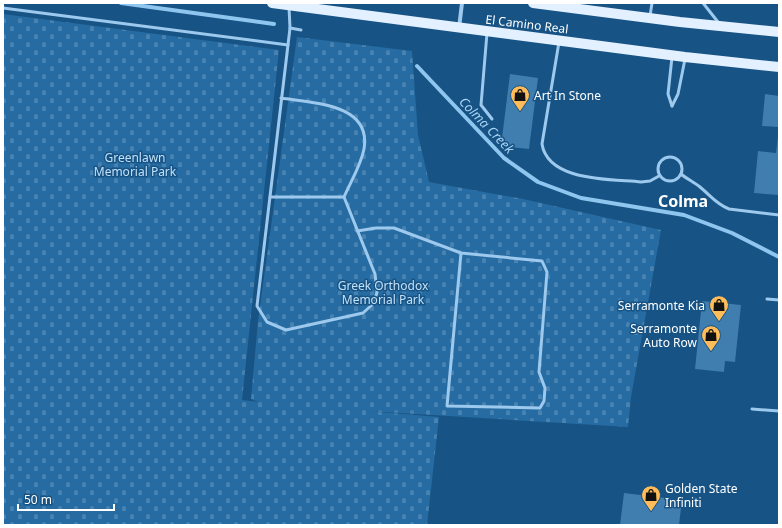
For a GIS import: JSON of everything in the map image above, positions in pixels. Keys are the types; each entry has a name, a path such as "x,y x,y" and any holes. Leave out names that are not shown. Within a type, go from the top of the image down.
{"main road":[{"name":"El Camino Real","path":"272,3 672,56 779,67"},
{"name":"El Camino Real","path":"533,3 779,32"}],"street":[{"path":"459,28 462,3"}],"lane":[{"path":"650,18 652,3"},
{"path":"703,3 720,26"},
{"path":"281,98 335,106 350,114 360,123 364,134 364,148 360,162 344,197 375,274 377,292 374,303 363,313 286,330 267,322 257,306 281,98 290,28 288,4"},
{"path":"3,8 288,45"},
{"path":"290,28 301,30"},
{"path":"488,32 481,105 492,119"},
{"path":"559,41 542,144 543,152 547,158 567,172 584,177 641,182 650,181 659,176"},
{"path":"672,56 668,94 672,106 678,94 685,57"},
{"path":"668,156 674,157 681,164 681,174 678,178 668,181 659,176 657,171 658,166 660,161 664,158 668,156"},
{"path":"681,174 702,187 713,200 729,209 779,215"},
{"path":"270,197 344,197"},
{"path":"357,231 376,228 394,228 461,253 542,261 547,272 539,372 545,388 544,401 540,408 447,406 461,253"},
{"path":"767,299 779,300"},
{"path":"752,409 779,411"}],"green space":[{"path":"3,14 279,50 242,400 259,402 251,399 258,321 297,37 412,51 418,135 429,182 523,199 661,230 631,397 628,427 367,411 439,417 427,525 3,525"}],"building":[{"name":"Art In Stone","path":"510,74 538,78 529,149 501,146"},
{"path":"765,94 779,96 779,127 762,126"},
{"path":"778,136 779,195 754,193 758,151 776,153"},
{"name":"Serramonte Kia","path":"702,301 741,305 735,362 725,361 724,372 695,369"},
{"name":"Golden State Infiniti","path":"624,493 682,500 679,525 620,525"}],"waterway":[{"name":"Colma Creek","path":"121,3 274,24"},
{"name":"Colma Creek","path":"417,66 504,158 538,182 581,198 684,215 732,233 779,257"}],"place":[{"name":"Art In Stone","path":"520,112"},
{"name":"Serramonte Kia","path":"719,322"},
{"name":"Serramonte Auto Row","path":"711,352"},
{"name":"Golden State Infiniti","path":"651,512"}],"district":[{"name":"Colma","path":"683,201"}],"park label":[{"name":"Greenlawn Memorial Park","path":"135,164"},
{"name":"Greek Orthodox Memorial Park","path":"383,292"}]}
